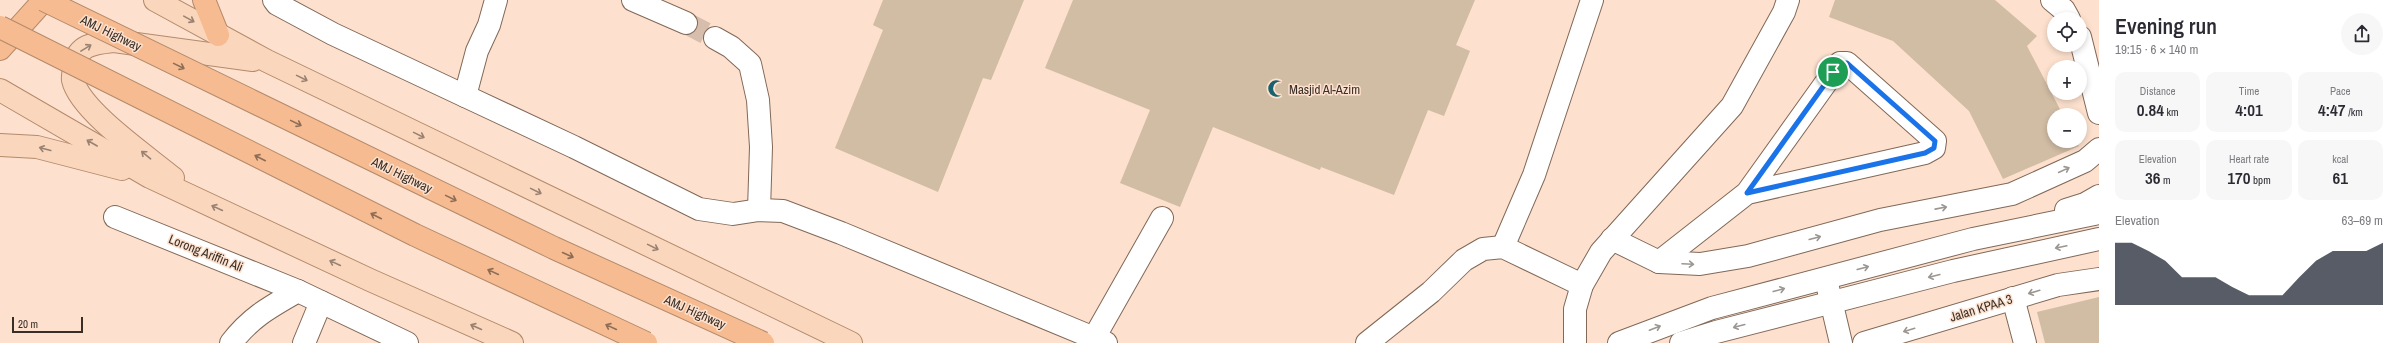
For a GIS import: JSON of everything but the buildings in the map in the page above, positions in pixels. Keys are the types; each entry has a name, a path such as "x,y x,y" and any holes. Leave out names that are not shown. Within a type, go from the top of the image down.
{"highway":[{"path":"0,49 44,0"},
{"name":"AMJ Highway","path":"44,0 554,248 763,343"},
{"path":"204,0 218,35"},
{"path":"0,27 415,236 646,343"}],"main road":[{"path":"155,0 267,62 851,343"},
{"path":"197,198 87,106 73,80 76,57 83,48 96,43 114,41 267,62"},
{"path":"0,90 150,177 370,280 512,343"},
{"path":"0,145 37,147 150,177"}],"street":[{"path":"274,0 277,4 332,34 574,147 699,210 733,214 759,210 783,211 841,233 1100,341 1162,218"},
{"path":"465,96 477,51 489,25 496,0"},
{"path":"633,0 686,23"},
{"path":"1503,246 1534,175 1592,0"},
{"path":"1575,343 1575,309 1582,285 1601,252 1732,106 1784,12 1788,0"},
{"path":"2052,0 2065,12"},
{"path":"715,38 731,47 750,64 758,100 761,147 759,210"},
{"path":"2084,52 2099,113"},
{"path":"1659,262 1747,193 1840,63 1847,63 1935,141 1934,148 1925,153 1747,193"},
{"path":"1612,239 1659,262 1700,264 1748,256 1880,220 2012,194 2085,161 2099,150"},
{"path":"1619,343 1712,308 1973,239 2085,204 2099,196"},
{"path":"1973,239 2099,213"},
{"name":"Lorong Ariffin Ali","path":"115,217 298,291 407,343"},
{"path":"1681,343 1716,332 1953,271 2099,239"},
{"path":"1367,343 1431,292 1464,260 1483,249 1503,246 1582,285"},
{"path":"1825,278 1841,343"},
{"name":"Jalan KPAA 3","path":"1864,343 2058,285 2099,279"},
{"path":"231,343 244,325 264,310 298,291"},
{"path":"2013,298 2025,343"},
{"path":"304,343 321,302"}],"tunnel":[{"path":"686,23 715,38"}],"place":[{"name":"Masjid Al-Azim","path":"1276,89"}],"route":[{"path":"1840,63 1847,63 1935,141 1934,148 1925,153 1747,193 1804,113 1833,72 1840,63"}]}
